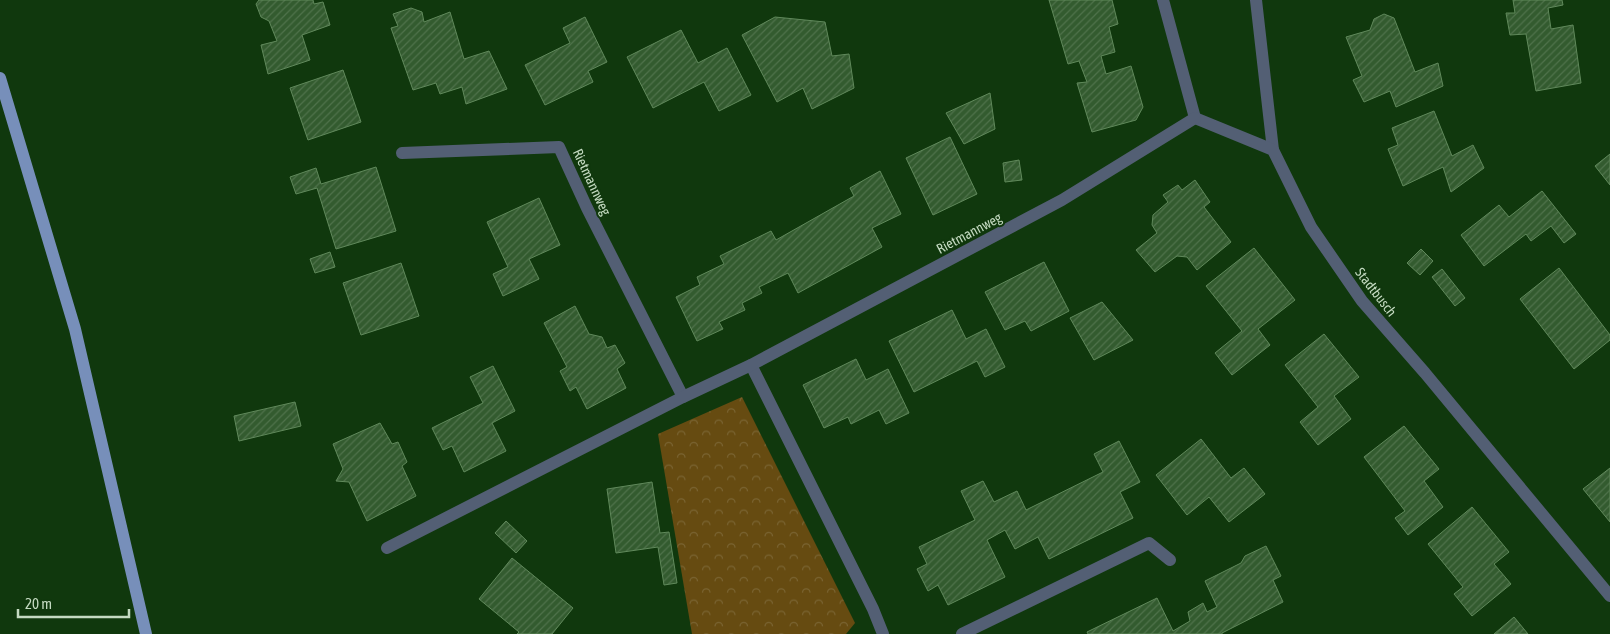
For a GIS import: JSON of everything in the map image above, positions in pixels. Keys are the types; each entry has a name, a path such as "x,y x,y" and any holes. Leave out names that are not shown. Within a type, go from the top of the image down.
{"main road":[{"path":"0,78 75,329 146,634"}],"street":[{"path":"1163,0 1195,118 1273,150 1256,0"},
{"name":"Rietmannweg","path":"387,548 683,397 751,365 1062,200 1195,118"},
{"name":"Rietmannweg","path":"402,153 559,147 587,208 683,397"},
{"name":"Stadtbusch","path":"1273,150 1312,227 1362,301 1610,596"},
{"path":"751,365 874,609 883,634"},
{"path":"962,634 1149,543 1170,560"}],"green space":[{"path":"742,397 855,623 846,634 692,634 658,434"}],"building":[{"path":"259,0 313,0 314,4 323,2 330,25 302,35 310,60 268,74 261,45 277,41 269,21 261,17 256,4"},
{"path":"1049,0 1112,0 1118,24 1109,27 1115,52 1101,56 1106,74 1131,66 1143,107 1136,120 1092,132 1077,83 1087,82 1079,61 1068,64"},
{"path":"1513,0 1562,0 1563,5 1548,8 1551,29 1573,25 1581,83 1536,91 1526,34 1510,35 1506,13 1515,13"},
{"path":"411,8 422,12 424,22 450,12 464,59 489,51 507,89 466,104 462,87 440,94 436,83 413,90 391,28 398,26 393,14"},
{"path":"1384,14 1394,18 1415,72 1438,63 1443,86 1396,107 1390,91 1364,102 1353,80 1362,76 1346,37 1370,30 1374,19"},
{"path":"585,17 607,62 588,71 593,82 545,105 525,65 570,43 563,28"},
{"path":"775,17 825,22 832,56 849,54 854,88 812,109 803,88 777,102 742,35"},
{"path":"681,30 698,63 727,48 751,95 719,111 704,82 653,108 627,57"},
{"path":"343,70 361,122 308,140 290,88"},
{"path":"990,93 995,129 964,144 946,113"},
{"path":"1434,111 1452,156 1473,145 1484,168 1451,192 1443,167 1403,186 1388,149 1398,145 1392,128"},
{"path":"950,137 977,194 933,215 906,158"},
{"path":"1610,154 1610,185 1595,166"},
{"path":"1019,160 1022,180 1005,182 1003,163"},
{"path":"376,167 396,231 336,249 317,188 296,194 290,177 316,168 321,184"},
{"path":"880,171 901,214 872,228 882,247 798,293 788,273 759,287 762,293 742,303 745,310 719,322 723,329 697,341 676,297 700,285 697,277 724,264 720,256 771,231 776,240 854,196 850,188"},
{"path":"1195,180 1210,202 1204,207 1231,242 1197,270 1187,257 1177,256 1155,272 1136,250 1157,233 1152,225 1153,215 1168,202 1163,195 1178,185 1182,190"},
{"path":"1542,191 1576,234 1564,243 1551,226 1531,241 1526,234 1484,266 1461,235 1499,205 1509,217"},
{"path":"539,198 560,245 529,259 539,279 503,296 493,274 508,267 487,222"},
{"path":"1254,248 1295,300 1258,329 1270,345 1232,375 1215,353 1242,331 1206,286"},
{"path":"1421,249 1433,261 1420,275 1407,263"},
{"path":"330,252 335,267 315,273 310,259"},
{"path":"1044,262 1069,311 1031,331 1025,321 1005,330 985,292"},
{"path":"401,263 419,316 361,335 343,283"},
{"path":"1559,268 1610,335 1610,340 1574,369 1520,299"},
{"path":"1442,269 1465,298 1455,306 1432,277"},
{"path":"1102,302 1133,340 1094,360 1070,318"},
{"path":"575,306 589,334 602,337 607,348 615,345 625,363 617,369 626,388 587,409 576,387 570,391 560,371 567,367 544,323"},
{"path":"952,310 966,339 986,329 1005,367 985,377 977,361 914,392 889,341"},
{"path":"1324,334 1359,377 1334,396 1351,419 1318,445 1300,422 1318,407 1285,365"},
{"path":"856,359 866,380 888,369 909,413 886,424 879,410 851,424 848,417 824,428 803,385"},
{"path":"493,366 515,411 492,423 506,451 464,472 452,446 443,450 432,428 483,403 470,377"},
{"path":"295,402 301,426 239,441 234,416"},
{"path":"380,423 392,444 398,442 407,462 402,466 416,496 367,521 349,482 336,481 343,469 333,444"},
{"path":"1404,426 1439,469 1424,481 1443,507 1408,535 1395,518 1405,511 1364,457"},
{"path":"1201,439 1231,478 1244,468 1265,494 1229,522 1209,497 1187,515 1156,475"},
{"path":"1119,441 1140,482 1120,492 1133,518 1049,559 1038,537 1015,549 1005,530 987,540 1005,577 948,605 938,585 928,591 917,569 927,564 919,547 975,520 961,491 983,481 994,502 1017,491 1026,510 1103,472 1094,454"},
{"path":"1610,468 1610,522 1583,489"},
{"path":"652,482 660,533 669,532 677,583 664,585 658,547 616,553 607,489"},
{"path":"1472,507 1509,552 1494,564 1511,584 1472,616 1454,594 1463,587 1428,544"},
{"path":"506,521 527,541 516,553 495,533"},
{"path":"1266,546 1281,576 1273,580 1283,602 1222,634 1088,634 1087,632 1157,598 1173,631 1190,621 1188,612 1203,603 1207,612 1217,607 1205,581 1241,563 1245,556"},
{"path":"512,558 573,608 552,634 517,634 519,632 479,599"},
{"path":"1514,617 1528,634 1494,634"}]}
